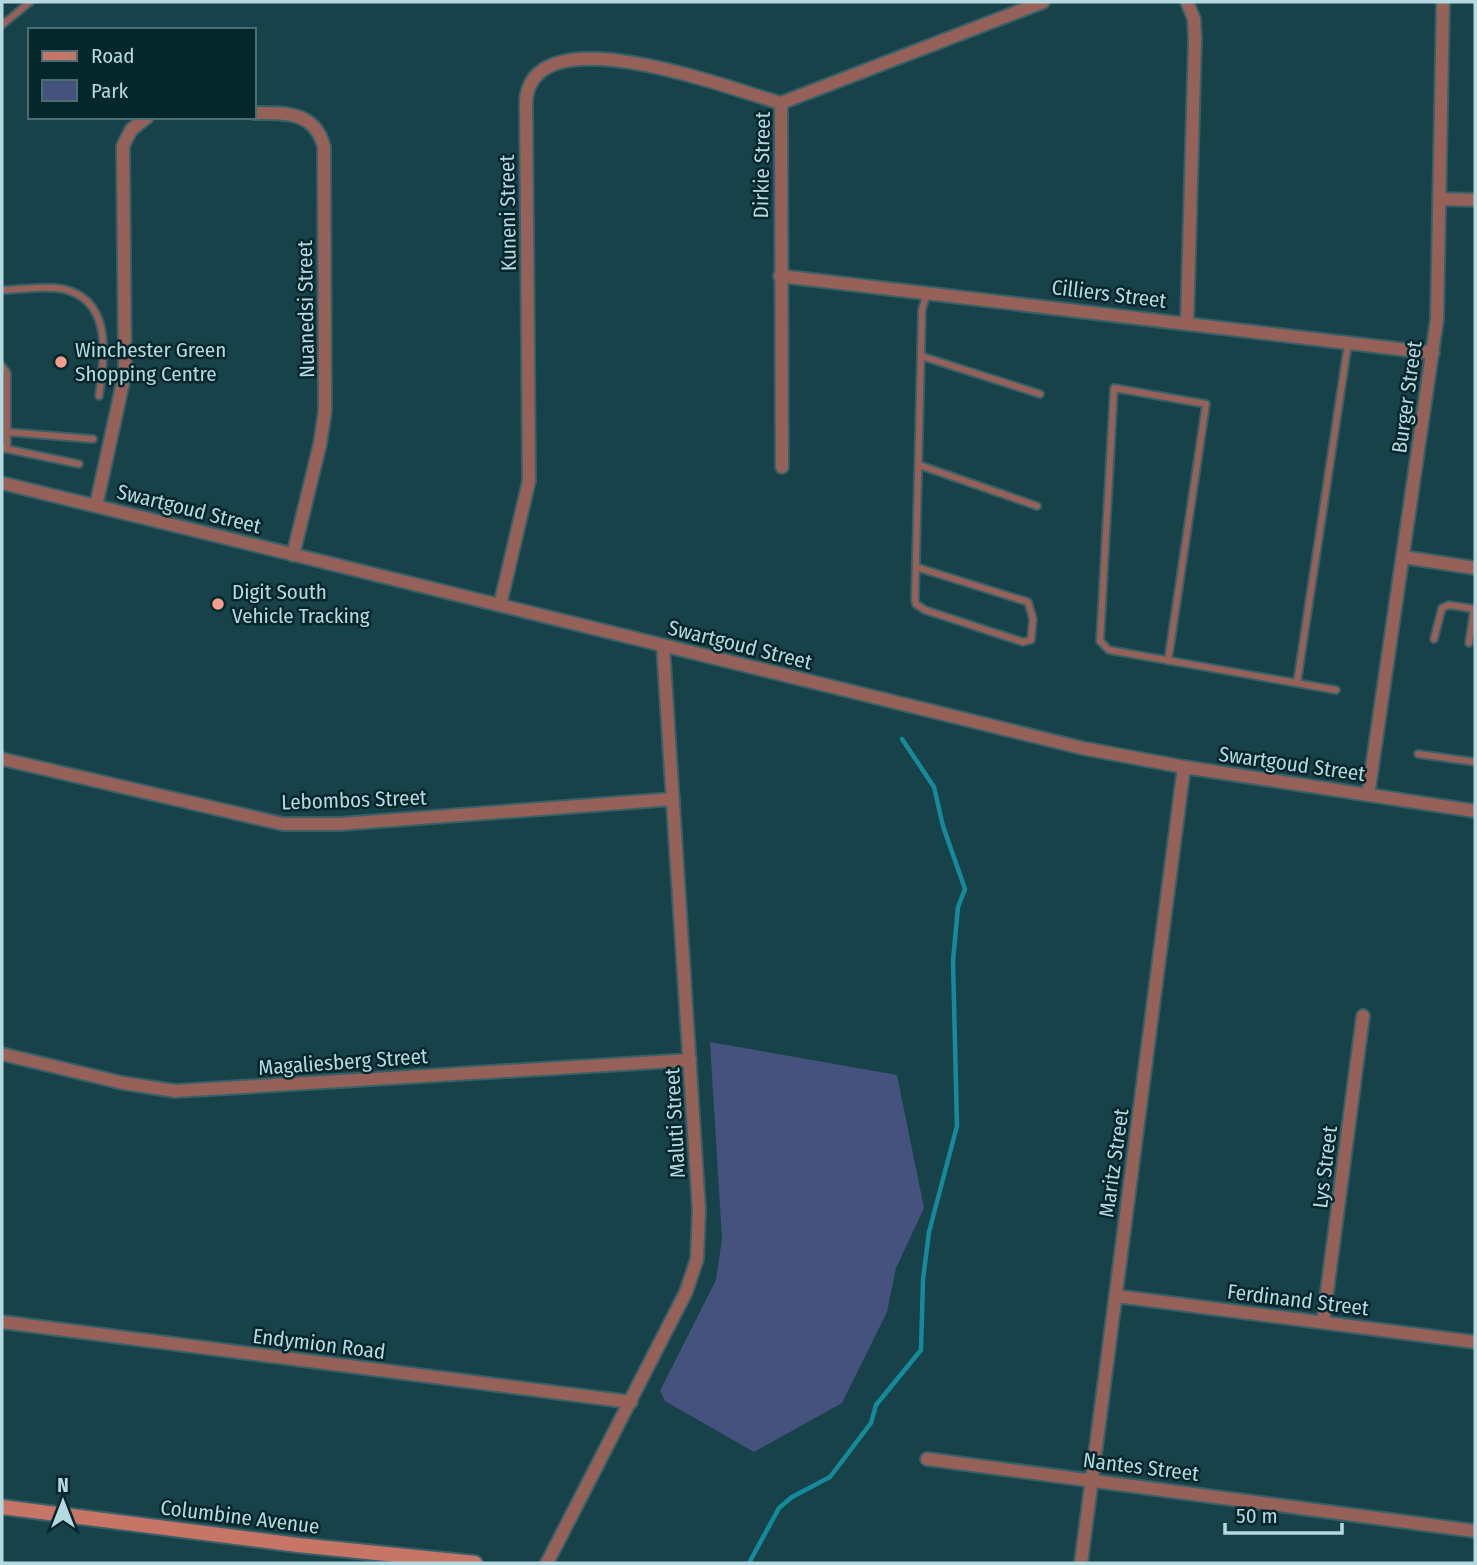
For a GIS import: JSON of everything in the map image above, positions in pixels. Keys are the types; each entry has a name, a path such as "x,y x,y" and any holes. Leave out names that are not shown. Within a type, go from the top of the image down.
{"main road":[{"name":"Columbine Avenue","path":"2,1507 342,1557 475,1563"}],"street":[{"name":"Dirkie Street","path":"782,467 781,103 1044,2"},
{"path":"1187,2 1194,19 1195,40 1188,324"},
{"name":"Burger Street","path":"1368,795 1433,353 1443,2"},
{"name":"Kuneni Street","path":"500,605 528,481 526,100 532,78 544,68 568,60 629,61 781,103"},
{"name":"Nuanedsi Street","path":"256,113 302,117 317,129 324,147 324,418 293,555"},
{"path":"96,506 125,373 122,154 131,130 145,119"},
{"path":"1439,199 1475,200"},
{"name":"Cilliers Street","path":"780,276 1433,353"},
{"name":"Swartgoud Street","path":"2,483 1001,729 1184,767 1475,811"},
{"path":"1403,557 1475,568"},
{"name":"Maluti Street","path":"547,1563 673,1322 697,1259 699,1210 663,646"},
{"name":"Lebombos Street","path":"2,759 283,824 340,824 673,799"},
{"name":"Maritz Street","path":"1081,1563 1184,767"},
{"name":"Lys Street","path":"1324,1322 1363,1016"},
{"name":"Magaliesberg Street","path":"2,1054 123,1083 175,1091 690,1060"},
{"name":"Ferdinand Street","path":"1116,1296 1475,1342"},
{"name":"Endymion Road","path":"2,1322 631,1402"},
{"name":"Nantes Street","path":"927,1459 1475,1531"}],"lane":[{"path":"2,25 30,2"},
{"path":"2,290 64,289 94,307 103,323 99,396"},
{"path":"916,568 1028,602 1033,619 1031,640 1023,642 920,607 915,600 922,310 928,292"},
{"path":"1297,683 1348,344"},
{"path":"921,356 1040,394"},
{"path":"2,366 7,373 5,448 79,464"},
{"path":"1168,661 1206,404 1114,388 1100,641 1109,650 1168,661 1336,690"},
{"path":"7,432 93,439"},
{"path":"919,465 1037,506"},
{"path":"1434,639 1442,608 1449,605 1475,609 1469,643"},
{"path":"1418,754 1475,762"}],"green space":[{"path":"710,1042 897,1075 924,1208 896,1268 887,1312 842,1403 754,1452 665,1401 660,1391 716,1280 722,1239"}],"waterway":[{"path":"749,1563 779,1508 792,1497 830,1477 871,1423 876,1405 921,1350 923,1280 929,1232 957,1126 953,961 958,907 965,889 943,826 934,787 902,739"}],"place":[{"name":"Winchester Green Shopping Centre","path":"61,362"},
{"name":"Digit South Vehicle Tracking","path":"218,604"}]}
